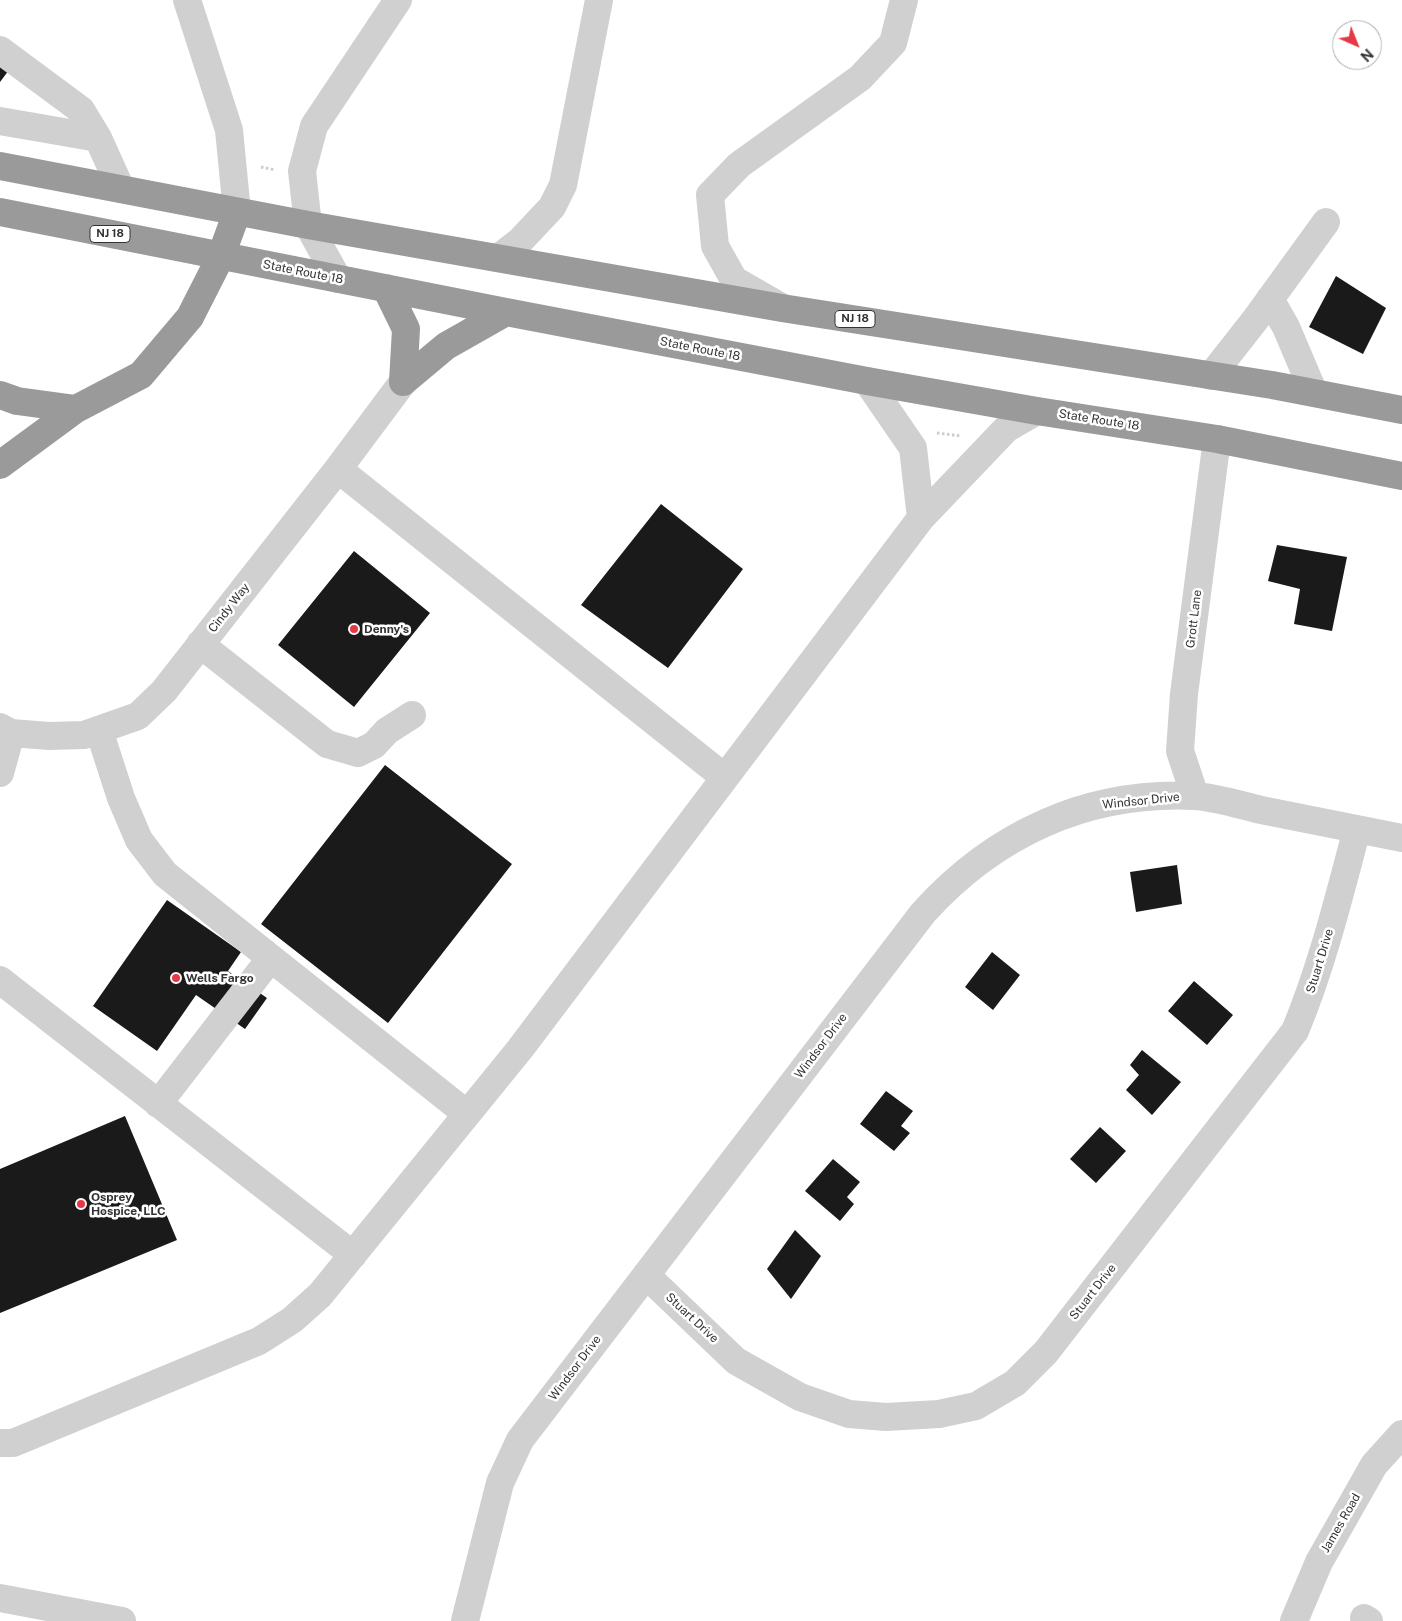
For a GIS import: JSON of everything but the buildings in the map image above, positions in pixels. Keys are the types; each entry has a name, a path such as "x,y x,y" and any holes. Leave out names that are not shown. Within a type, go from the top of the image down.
{"highway":[{"name":"NJ 18","path":"0,166 308,225 782,308 1211,376 1402,410"},
{"name":"State Route 18","path":"0,212 867,381 1037,411 1217,439 1402,476"},
{"path":"0,465 76,409 142,376 190,317 220,256 237,212"},
{"path":"386,288 406,329 403,382"},
{"path":"403,382 446,346 506,312"},
{"path":"0,395 17,401 76,409"}],"street":[{"path":"187,0 229,130 237,212"},
{"path":"338,279 308,225 302,171 314,126 398,0"},
{"path":"498,258 520,241 543,217 552,207 564,185 599,0"},
{"path":"782,308 734,280 715,246 710,195 739,165 860,78 893,43 904,0"},
{"path":"0,50 81,110 98,138 121,189"},
{"path":"0,121 98,138"},
{"path":"1211,376 1235,347 1326,222"},
{"path":"1270,299 1286,328 1314,393"},
{"path":"867,381 913,448 921,518"},
{"name":"Cindy Way","path":"5,730 49,736 75,735 99,730 138,716 164,691 338,469 403,382"},
{"path":"0,1443 13,1443 259,1341 292,1320 320,1295 520,1049 921,518 1006,429 1037,411"},
{"name":"Grott Lane","path":"1196,796 1180,751 1184,694 1217,439"},
{"path":"338,469 724,777"},
{"path":"200,644 327,744 358,753 374,745 387,731 412,715"},
{"path":"0,774 5,730"},
{"path":"99,730 121,798 140,840 165,874 467,1114"},
{"name":"Windsor Drive","path":"465,1621 500,1483 520,1440 923,913 965,871 993,850 1053,820 1085,809 1151,798 1196,796 1402,838"},
{"name":"Stuart Drive","path":"646,1276 736,1361 800,1397 849,1414 886,1417 939,1414 976,1406 1015,1383 1046,1352 1296,1031 1319,967 1357,829"},
{"path":"158,1104 270,959"},
{"path":"0,980 353,1255"},
{"name":"James Road","path":"1294,1621 1319,1562 1369,1473 1402,1434"},
{"path":"0,1598 122,1621"}],"path":[{"path":"258,167 278,171"},
{"path":"936,432 965,437"}],"place":[{"name":"Denny's","path":"354,629"},
{"name":"Wells Fargo","path":"176,978"},
{"name":"Osprey Hospice, LLC","path":"81,1204"}]}
